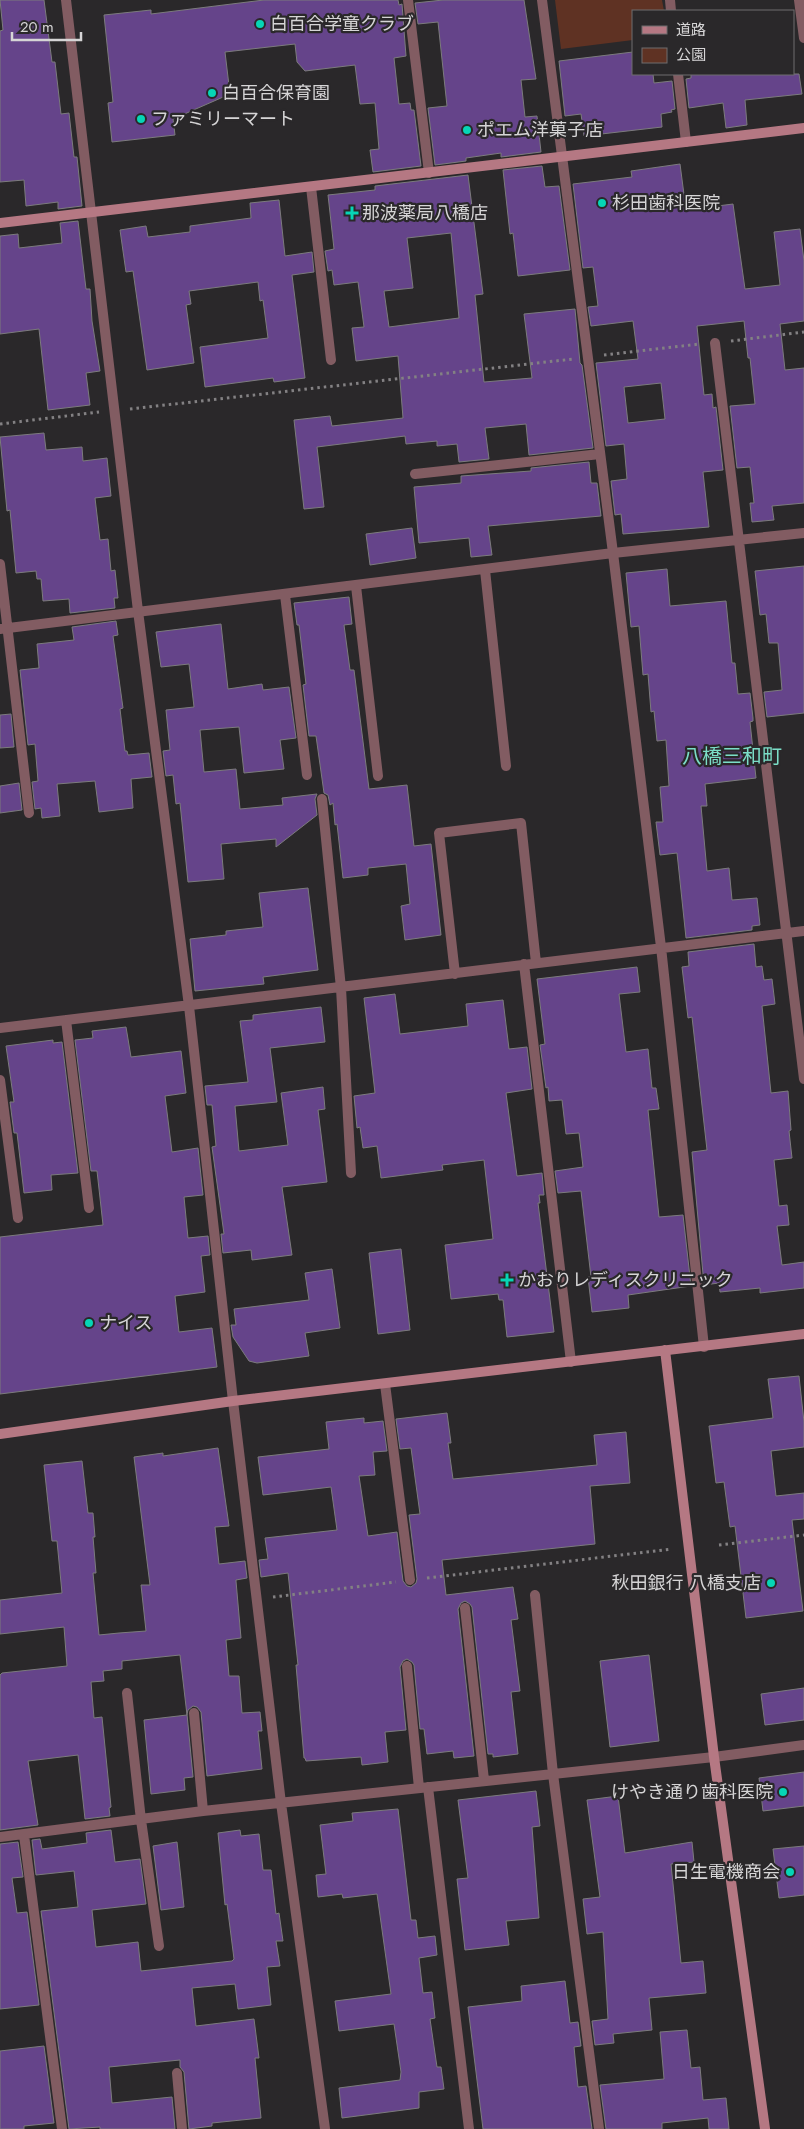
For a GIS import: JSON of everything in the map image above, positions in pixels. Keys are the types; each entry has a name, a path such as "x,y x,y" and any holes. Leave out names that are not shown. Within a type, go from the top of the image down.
{"street":[{"path":"66,0 116,410 138,611 189,1006 232,1401 281,1803 325,2129"},
{"path":"408,0 429,173"},
{"path":"542,0 661,947 704,1347"},
{"path":"800,0 804,38"},
{"path":"678,75 686,142"},
{"path":"0,224 804,128"},
{"path":"311,187 331,360"},
{"path":"715,343 804,1080"},
{"path":"415,474 600,454"},
{"path":"4,628 613,554 804,533"},
{"path":"0,564 4,628 29,813"},
{"path":"485,570 506,766"},
{"path":"356,586 378,776"},
{"path":"285,595 307,774"},
{"path":"322,799 341,988 351,1173"},
{"path":"455,974 439,833 521,823 536,963"},
{"path":"0,1028 804,931"},
{"path":"524,964 571,1362"},
{"path":"66,1020 89,1208"},
{"path":"0,1080 18,1218"},
{"path":"0,1434 232,1401 804,1334"},
{"path":"665,1350 714,1756 766,2129"},
{"path":"385,1384 410,1580"},
{"path":"535,1595 553,1774 599,2129"},
{"path":"465,1608 484,1780"},
{"path":"407,1666 470,2129"},
{"path":"127,1693 141,1820 159,1946"},
{"path":"194,1713 203,1811"},
{"path":"0,1837 203,1811 553,1774 804,1744"},
{"path":"24,1835 62,2129"},
{"path":"177,2073 182,2129"}],"path":[{"path":"0,424 804,332"},
{"path":"719,1545 804,1535"},
{"path":"257,1598 672,1549"}],"green space":[{"path":"555,0 662,0 664,10 632,10 632,40 561,49"}],"building":[{"path":"0,0 44,0 52,62 55,62 61,114 69,113 74,157 77,157 82,206 58,209 58,202 26,206 24,180 0,182 0,31 3,30"},
{"path":"264,0 398,0 399,5 402,4 406,56 394,58 399,104 410,103 411,110 414,110 421,166 373,172 370,150 379,149 375,103 360,104 355,65 305,71 297,62 295,44 225,52 230,94 173,119 175,135 112,142 108,103 113,102 104,15 151,10 151,14"},
{"path":"443,0 524,0 536,79 521,80 525,117 537,116 541,152 501,157 501,153 466,158 466,161 435,165 428,108 447,106 438,22 418,24 415,3"},
{"path":"632,52 632,75 653,75 654,83 672,81 675,109 671,110 672,112 661,114 662,127 584,136 581,114 565,116 559,61"},
{"path":"799,74 802,94 745,100 747,125 726,128 723,103 689,108 686,79 691,78 691,75"},
{"path":"680,164 686,210 733,204 745,289 780,285 774,232 800,229 804,261 804,321 780,324 785,370 804,368 804,503 772,506 774,520 752,522 750,503 754,503 750,467 737,468 730,406 755,404 744,321 697,326 704,395 712,394 713,408 716,407 723,470 703,472 709,527 623,534 621,514 615,515 611,481 627,479 624,444 606,446 596,363 638,359 633,321 591,326 588,307 598,306 593,267 583,268 573,184 632,177 631,171","holes":["661,383 665,419 628,423 624,387"]},
{"path":"542,166 545,187 559,186 570,270 518,276 513,233 510,234 503,170"},
{"path":"468,175 483,294 475,295 484,382 532,378 524,314 575,309 580,363 582,365 593,448 529,455 526,424 485,428 489,459 459,462 457,444 437,446 437,441 406,444 405,436 317,447 324,507 304,509 294,420 330,416 332,426 403,418 398,356 356,361 352,328 364,327 358,282 334,285 332,270 328,271 325,251 334,249 328,195 375,190 375,186","holes":["451,233 459,318 389,327 384,291 413,288 407,238"]},
{"path":"279,200 285,256 312,252 314,272 292,275 305,378 274,382 273,378 205,387 200,347 268,338 263,300 260,301 258,282 189,291 191,304 186,305 194,363 147,370 133,271 126,272 120,230 146,226 148,237 190,232 190,226 251,218 250,203"},
{"path":"78,221 86,289 90,289 92,321 100,371 86,373 90,405 48,410 39,329 0,334 0,236 18,234 19,248 62,243 60,223"},
{"path":"44,433 46,450 82,447 83,461 107,458 111,496 95,498 100,540 108,539 111,571 115,570 118,598 114,598 115,608 70,613 69,599 43,601 41,579 37,579 36,571 16,573 10,510 7,511 0,437"},
{"path":"589,462 591,483 597,483 601,516 488,526 492,555 471,557 469,538 419,543 414,487 461,483 461,476 531,471 531,468"},
{"path":"412,528 416,558 370,565 366,534"},
{"path":"804,566 804,713 767,717 764,692 782,690 778,643 769,643 766,614 760,615 755,571"},
{"path":"667,569 670,606 726,601 732,663 735,663 738,694 750,693 753,721 750,722 756,778 705,784 707,806 701,806 707,871 729,868 732,900 757,898 760,925 752,926 752,930 686,938 677,853 660,855 656,822 663,822 660,787 669,786 666,740 657,741 654,711 651,712 648,674 643,675 639,626 631,627 626,573"},
{"path":"349,597 352,624 344,625 350,670 354,670 369,789 407,785 414,846 431,844 441,935 405,940 401,906 410,904 406,864 368,868 368,875 343,878 333,803 330,805 328,795 324,793 316,736 309,736 303,685 306,684 299,625 297,625 294,603"},
{"path":"116,621 118,635 113,636 123,708 120,709 125,751 127,751 128,755 149,753 152,777 131,779 133,808 99,812 95,781 57,784 60,816 42,818 41,808 35,809 32,782 38,781 35,744 28,745 20,670 39,668 37,644 74,640 72,627"},
{"path":"221,624 228,689 262,684 263,690 289,687 296,738 280,740 284,769 244,773 239,727 200,730 204,772 236,769 240,809 283,805 282,798 317,794 315,799 317,815 276,847 276,839 221,844 224,879 188,882 180,803 176,804 173,775 166,776 163,751 170,750 166,710 194,707 189,664 161,667 156,632"},
{"path":"11,714 14,747 0,748 0,715"},
{"path":"19,783 22,810 0,813 0,786"},
{"path":"308,888 318,970 263,977 264,984 195,991 190,939 226,935 226,931 263,927 259,893"},
{"path":"754,944 756,967 762,966 764,980 772,979 775,1004 762,1006 771,1093 788,1091 792,1158 774,1160 779,1206 787,1205 789,1225 777,1226 782,1265 804,1262 804,1288 760,1293 760,1288 720,1292 719,1283 704,1285 692,1152 707,1150 692,1017 688,1018 682,967 689,966 688,952"},
{"path":"637,967 640,992 619,994 626,1052 648,1049 652,1088 656,1088 659,1109 648,1110 659,1217 683,1215 691,1286 628,1295 629,1308 592,1312 588,1277 591,1277 581,1191 558,1193 555,1171 583,1167 579,1133 566,1134 562,1100 549,1101 540,1045 545,1044 537,979"},
{"path":"395,994 400,1034 468,1026 466,1004 503,1000 509,1049 527,1047 532,1089 506,1093 517,1176 542,1173 544,1195 539,1195 540,1203 538,1203 554,1332 507,1337 503,1300 499,1300 498,1294 451,1299 445,1245 493,1239 484,1160 442,1165 443,1170 381,1178 377,1146 363,1148 360,1127 357,1128 354,1096 375,1093 364,998"},
{"path":"321,1007 325,1042 270,1048 277,1102 235,1106 239,1151 288,1145 281,1093 323,1087 325,1109 318,1110 327,1182 282,1187 292,1255 252,1260 251,1250 223,1253 221,1234 224,1234 212,1147 216,1146 212,1105 207,1105 205,1086 248,1082 240,1021 253,1020 253,1015"},
{"path":"126,1027 131,1057 181,1051 186,1093 165,1096 172,1152 198,1148 203,1195 184,1197 188,1238 208,1236 210,1255 201,1256 205,1292 175,1296 179,1332 212,1328 217,1367 0,1394 0,1237 103,1225 97,1171 91,1171 75,1040 93,1038 92,1031"},
{"path":"53,1040 53,1043 62,1042 78,1173 51,1175 52,1190 24,1193 17,1133 14,1133 10,1102 14,1102 6,1046"},
{"path":"401,1249 410,1330 378,1334 369,1253"},
{"path":"332,1269 340,1328 305,1333 309,1356 257,1363 249,1361 233,1337 231,1325 236,1325 234,1309 309,1300 305,1273"},
{"path":"799,1376 804,1422 804,1447 771,1451 776,1496 804,1493 804,1519 792,1520 803,1611 746,1618 735,1526 730,1527 724,1482 716,1483 709,1426 773,1418 768,1379"},
{"path":"447,1413 451,1443 448,1443 453,1479 597,1465 594,1435 626,1432 630,1483 590,1486 595,1544 442,1560 446,1595 513,1587 518,1619 511,1620 520,1691 511,1692 518,1754 493,1757 493,1754 488,1754 472,1607 465,1601 461,1603 458,1609 474,1756 454,1758 453,1751 427,1754 424,1729 420,1729 414,1665 407,1659 403,1661 400,1667 406,1730 385,1732 388,1762 362,1765 361,1757 306,1761 304,1758 296,1665 298,1665 288,1573 261,1577 259,1560 268,1559 265,1538 337,1530 331,1487 263,1495 258,1457 329,1449 326,1422 364,1418 364,1423 383,1421 387,1451 373,1452 375,1475 359,1476 368,1536 397,1532 403,1581 407,1586 411,1587 416,1583 417,1579 409,1515 420,1514 411,1448 400,1449 396,1419"},
{"path":"218,1448 229,1526 215,1527 219,1564 245,1561 247,1578 236,1580 241,1638 226,1640 229,1676 239,1676 242,1713 260,1712 262,1731 258,1731 262,1769 207,1776 201,1712 197,1707 193,1706 188,1710 187,1714 193,1777 184,1778 185,1790 151,1794 144,1720 187,1715 180,1655 122,1661 122,1669 103,1671 104,1681 91,1682 94,1718 102,1717 111,1807 109,1808 110,1816 85,1819 78,1755 28,1761 38,1825 0,1830 0,1675 2,1673 67,1666 64,1627 0,1634 0,1600 62,1593 57,1541 52,1541 44,1465 82,1461 88,1513 93,1513 96,1573 93,1573 99,1635 146,1631 141,1585 150,1585 134,1457 163,1453 163,1456"},
{"path":"649,1655 659,1741 610,1747 600,1661"},
{"path":"804,1688 804,1720 765,1725 761,1694"},
{"name":"けやき通り歯科医院","path":"804,1772 804,1806 763,1811 759,1778"},
{"path":"536,1791 540,1826 532,1827 539,1918 506,1921 509,1945 465,1950 457,1879 468,1878 458,1800"},
{"path":"618,1796 625,1853 692,1842 694,1862 671,1864 681,1963 703,1961 706,1993 649,1998 652,2030 613,2034 614,2043 595,2045 592,2021 608,2019 603,1932 587,1934 583,1899 600,1897 587,1800"},
{"path":"398,1809 411,1920 416,1920 418,1938 435,1936 437,1955 419,1958 423,1993 432,1992 435,2018 430,2019 437,2067 441,2067 444,2089 419,2092 419,2108 342,2118 339,2088 400,2080 401,2072 394,2024 339,2031 335,2001 391,1994 377,1894 343,1898 342,1894 318,1897 316,1875 326,1874 320,1825 353,1821 352,1813"},
{"path":"111,1830 115,1862 140,1859 146,1904 92,1910 96,1947 138,1942 141,1971 232,1961 234,1959 227,1904 225,1905 218,1833 240,1830 241,1836 259,1834 263,1870 271,1870 276,1914 279,1913 283,1941 276,1941 280,1966 267,1967 271,2005 238,2009 235,1984 192,1988 196,2026 254,2019 259,2058 255,2058 261,2118 212,2123 212,2126 189,2129 184,2072 180,2067 180,2060 109,2067 112,2103 172,2097 175,2129 100,2129 100,2127 69,2129 41,1911 78,1907 74,1871 36,1875 32,1840 40,1839 42,1849 87,1843 86,1833"},
{"path":"18,1842 23,1877 12,1878 17,1913 27,1912 39,2005 0,2009 0,1844"},
{"path":"177,1842 184,1907 161,1910 153,1846"},
{"name":"日生電機商会","path":"804,1846 804,1895 779,1898 773,1849"},
{"path":"565,1981 570,2023 578,2022 581,2046 574,2047 578,2087 586,2086 592,2129 483,2129 468,2007 522,2001 521,1986"},
{"path":"687,2030 691,2068 700,2067 703,2100 726,2098 729,2129 709,2129 708,2118 662,2123 662,2129 606,2129 600,2085 664,2079 660,2032"},
{"path":"44,2046 54,2123 24,2126 24,2129 0,2129 0,2051"}],"place":[{"name":"白百合学童クラブ","path":"260,24"},
{"name":"白百合保育園","path":"212,93"},
{"name":"ファミリーマート","path":"141,119"},
{"name":"ポエム洋菓子店","path":"467,130"},
{"name":"杉田歯科医院","path":"602,203"},
{"name":"那波薬局八橋店","path":"352,213"},
{"name":"かおりレディスクリニック","path":"507,1280"},
{"name":"ナイス","path":"89,1323"},
{"name":"秋田銀行 八橋支店","path":"771,1583"},
{"name":"けやき通り歯科医院","path":"783,1792"},
{"name":"日生電機商会","path":"790,1872"}],"district":[{"name":"八橋三和町","path":"732,756"}]}
